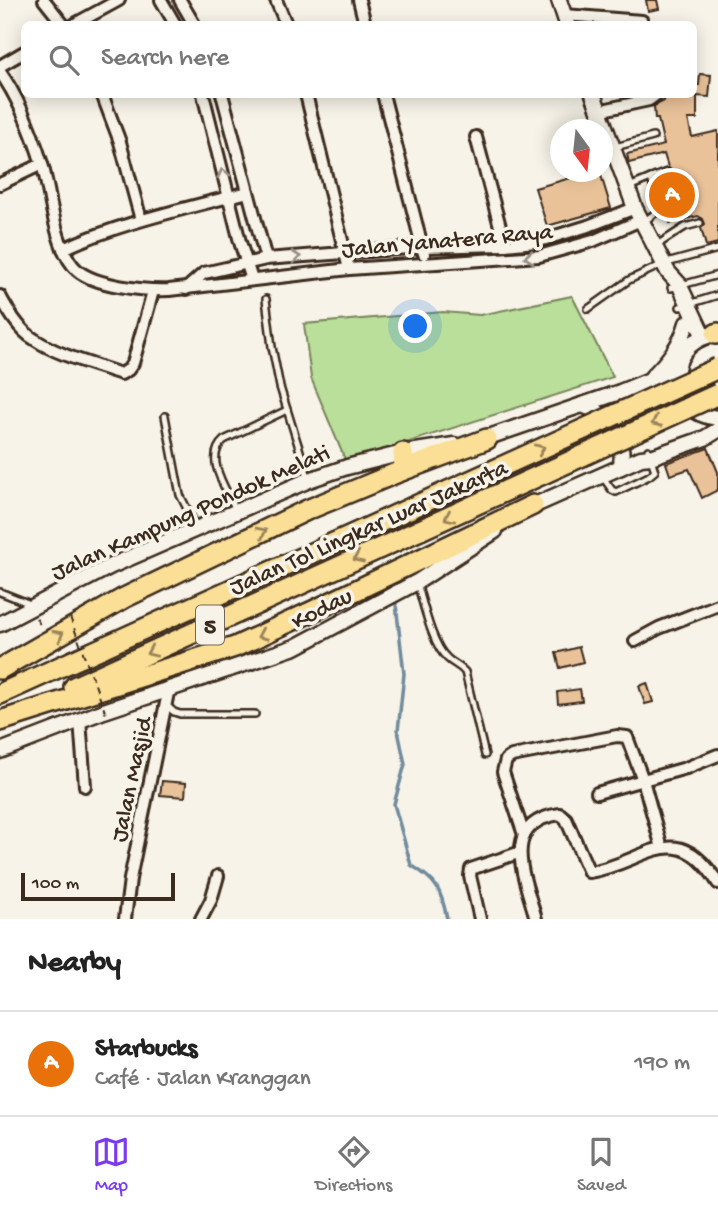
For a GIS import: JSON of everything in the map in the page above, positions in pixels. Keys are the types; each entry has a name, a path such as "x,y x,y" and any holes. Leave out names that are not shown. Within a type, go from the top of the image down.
{"highway":[{"name":"Jalan Tol Lingkar Luar Jakarta","path":"0,694 718,368"},
{"name":"Jalan Tol Lingkar Luar Jakarta","path":"0,721 718,394"},
{"path":"0,669 124,598 402,462 487,439"},
{"path":"0,721 235,647 533,505"}],"main road":[{"path":"559,0 566,20"},
{"path":"594,98 601,119"},
{"path":"613,151 639,217 684,305 710,336"},
{"path":"641,384 672,356 684,335 687,323 684,305"},
{"path":"687,323 710,336"},
{"path":"710,336 683,353 677,369 677,385 683,399 694,411 712,417"},
{"path":"487,439 677,369"},
{"path":"582,405 596,410 612,425 621,445 621,467"},
{"name":"Kodau","path":"673,445 699,429 712,417"},
{"name":"Kodau","path":"0,751 169,688 295,647 417,582 533,505 650,453 705,438 718,430"},
{"name":"Jalan Kampung Pondok Melati","path":"0,624 111,566 309,480 347,467 402,462"}],"street":[{"path":"44,0 61,21"},
{"path":"80,21 118,0"},
{"path":"161,0 173,21"},
{"path":"180,0 192,21"},
{"path":"276,0 285,21"},
{"path":"359,0 364,21"},
{"path":"566,20 642,21"},
{"path":"0,66 21,54"},
{"path":"0,72 21,106 42,164 63,249 141,220 248,192"},
{"path":"104,98 120,142 141,220"},
{"path":"204,98 252,280"},
{"path":"223,98 265,259"},
{"path":"307,98 349,269"},
{"path":"384,98 427,263"},
{"path":"598,111 652,98"},
{"path":"476,137 505,245"},
{"path":"0,184 42,164"},
{"name":"Jalan Yanatera Raya","path":"63,249 71,263 89,277 153,291 349,269 539,256 578,246 639,217"},
{"name":"Jalan Yanatera Raya","path":"187,289 204,273 265,259 422,247 536,242 639,217"},
{"path":"573,231 578,246"},
{"path":"0,296 15,320 34,340 121,374 128,370 132,363 153,291"},
{"path":"635,641 659,628 718,605"},
{"name":"Jalan Masjid","path":"125,919 130,879 169,688"},
{"path":"80,720 85,786"},
{"path":"524,835 503,772 506,760 512,756 617,736 627,737 643,780 662,848"},
{"path":"597,793 679,770 718,755"},
{"path":"536,919 518,853 524,835 536,820 560,814 566,819 589,872 662,848 678,846 688,850 718,883"},
{"path":"480,919 470,876 471,869 518,853"},
{"path":"201,919 211,900 218,876"}],"lane":[{"path":"613,148 653,137"},
{"path":"626,188 667,172"},
{"path":"639,217 659,210 651,178"},
{"path":"655,247 685,227 700,223"},
{"path":"589,309 629,280 718,248"},
{"path":"675,286 718,276"},
{"path":"684,305 718,295"},
{"path":"266,299 274,360 309,480"},
{"path":"236,510 216,466 216,448 224,440 287,410"},
{"path":"165,416 180,495 197,528"},
{"path":"601,475 612,490 620,491 649,477 655,471 650,453"},
{"path":"417,582 439,647 447,658 465,672 485,755"},
{"path":"0,592 33,605"},
{"path":"166,705 180,714 255,714"}],"path":[{"path":"70,617 107,716"}],"green space":[{"path":"572,296 613,377 346,462 311,378 304,324 443,312 480,315"}],"building":[{"path":"646,0 657,0 659,9 648,11"},
{"path":"700,74 711,75 709,97 697,96"},
{"path":"664,98 697,98 697,119 688,119 692,137 718,131 718,243 706,246 701,228 705,224 698,216 670,223 659,188 668,186 667,179 672,172 664,154 629,163 627,154 664,145 658,119 655,119 654,106 664,101"},
{"path":"556,182 603,182 611,208 547,226 535,188"},
{"path":"708,448 718,472 718,490 702,498 689,469 670,475 666,463"},
{"path":"579,647 583,662 560,668 556,653"},
{"path":"647,683 653,702 645,704 639,686"},
{"path":"580,689 582,701 558,704 557,692"},
{"path":"162,781 186,783 185,797 160,795"}],"waterway":[{"path":"396,604 404,674 398,731 405,764 394,804 411,865 432,881 442,900 447,919"}],"place":[{"name":"Starbucks","path":"672,195"}]}
